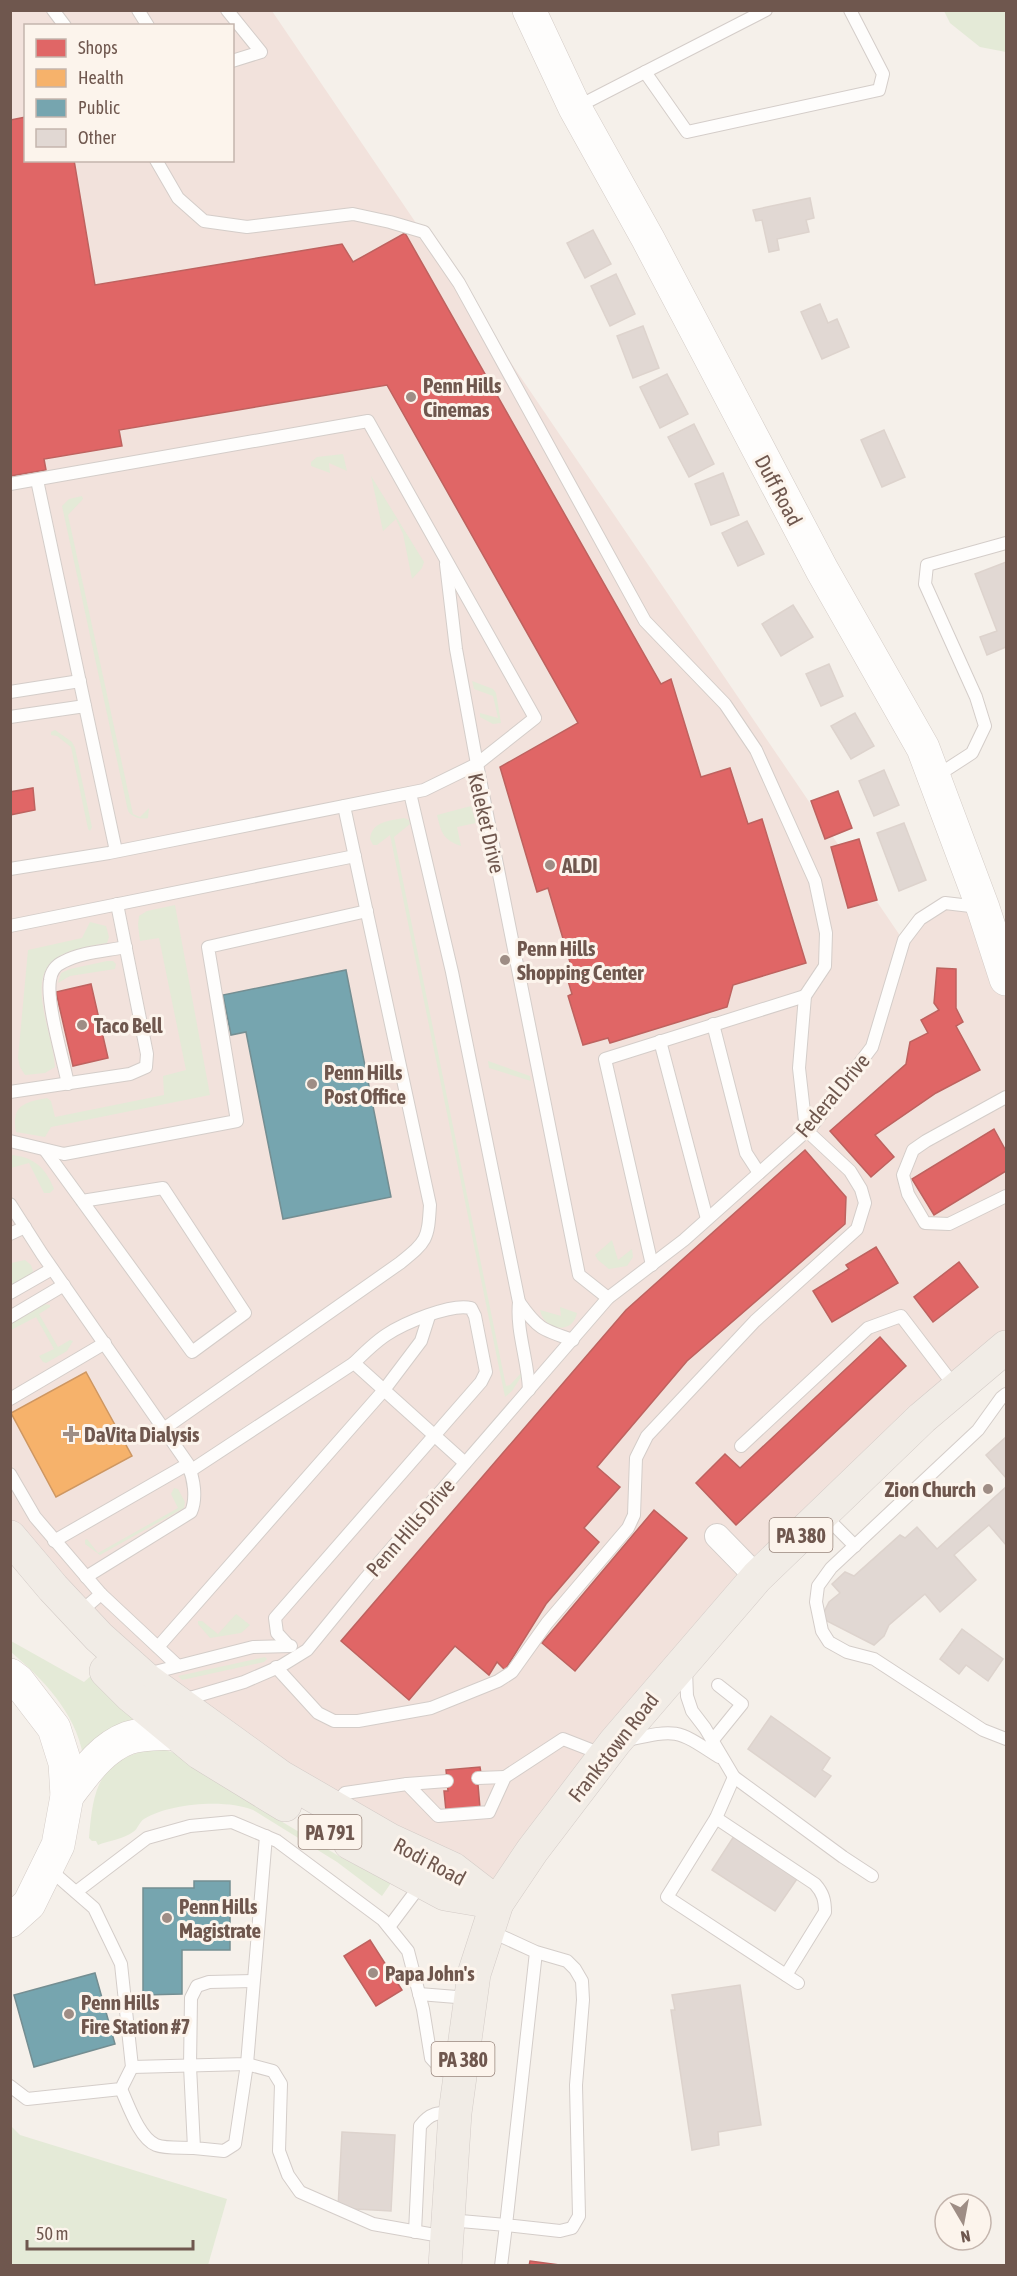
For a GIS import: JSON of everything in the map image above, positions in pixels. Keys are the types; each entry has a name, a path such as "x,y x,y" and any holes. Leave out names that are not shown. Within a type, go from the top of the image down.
{"main road":[{"name":"Frankstown Road","path":"447,2241 455,2113 474,1974 493,1916 532,1851 610,1749 758,1576 922,1418 1006,1347"},
{"name":"Rodi Road","path":"10,1537 90,1604 200,1753 339,1837 493,1916"},
{"name":"Rodi Road","path":"10,1572 130,1696 176,1718 390,1840 453,1869 493,1916"}],"street":[{"name":"Duff Road","path":"529,10 575,108 648,239 822,570 923,748 983,908 1006,979"},
{"path":"717,1536 758,1576"},
{"path":"10,1675 18,1681 54,1728 65,1764 67,1796 58,1845 30,1904 10,1921"},
{"path":"67,1796 90,1766 107,1749 128,1738 148,1734 176,1718"}],"lane":[{"path":"53,10 64,24"},
{"path":"138,10 147,24"},
{"path":"227,10 261,52 234,60"},
{"path":"575,108 766,10"},
{"path":"645,72 687,132 879,90 883,74 850,10"},
{"path":"157,162 178,198 204,221 247,227 353,214 424,232 459,283 645,621 725,704 756,750 815,881 826,933 825,966 805,996 799,1068 806,1130 850,1171 861,1189 865,1203 857,1229 755,1321 647,1436 636,1458 634,1515 628,1528 547,1623 513,1672 498,1682 431,1708 358,1721 334,1721 318,1713 276,1668"},
{"path":"10,484 368,421 445,557 535,718 477,764 456,649 445,557"},
{"path":"37,480 116,851"},
{"path":"934,777 972,753 985,726 976,697 925,584 927,565 1006,543"},
{"path":"10,692 80,681"},
{"path":"10,717 85,706"},
{"name":"Keleket Drive","path":"10,869 116,851 424,790 477,764 579,1275 608,1299"},
{"path":"410,793 452,972 519,1302 517,1316 529,1376 529,1390"},
{"path":"165,1428 400,1263 418,1248 429,1233 430,1205 344,806"},
{"path":"10,926 355,856"},
{"name":"Federal Drive","path":"608,1299 707,1219 806,1130 872,1047 904,940 920,919 945,903 983,908"},
{"path":"10,1092 130,1074 146,1067 147,1054 117,904"},
{"path":"10,1141 64,1154 237,1121 208,947 367,911"},
{"path":"68,1084 51,1006 50,979 54,969 62,962 74,958 126,947"},
{"path":"652,1265 605,1059 805,996"},
{"path":"713,1024 746,1153 759,1173"},
{"path":"660,1041 707,1219"},
{"path":"1006,1097 913,1150 903,1175 908,1194 925,1223 949,1224 1006,1196"},
{"path":"45,1150 82,1201 192,1352 245,1313 163,1188 82,1201"},
{"path":"10,1204 52,1269 165,1428 189,1467 194,1504 191,1512 86,1577"},
{"path":"10,1234 25,1227"},
{"path":"10,1293 52,1269"},
{"path":"10,1317 64,1285"},
{"name":"Penn Hills Drive","path":"176,1718 307,1650 608,1299"},
{"path":"519,1302 530,1318 545,1330 573,1340"},
{"path":"54,1541 189,1467 354,1363 389,1333 459,1306 471,1308 475,1316 485,1377 275,1618 277,1633 288,1645"},
{"path":"158,1647 384,1390 421,1341 429,1316"},
{"path":"741,1446 867,1328 901,1316 957,1389"},
{"path":"10,1398 105,1343"},
{"path":"354,1363 465,1463"},
{"path":"1006,1394 978,1430 831,1568 818,1586 816,1602 819,1621 829,1642 847,1652 874,1659 983,1730 1006,1739"},
{"path":"10,1474 35,1517 86,1577 90,1604 158,1647 178,1666"},
{"path":"822,1514 855,1546"},
{"path":"142,1675 253,1647 288,1645 307,1650"},
{"path":"687,1657 685,1683 692,1710 734,1777 872,1876"},
{"path":"712,1741 742,1704 718,1685"},
{"path":"478,1778 505,1777 563,1739 610,1749 665,1731 687,1736 723,1759"},
{"path":"407,1784 438,1816 489,1812 505,1777"},
{"path":"734,1777 716,1818 667,1897 798,1983"},
{"path":"332,1808 345,1793 447,1781"},
{"path":"716,1818 815,1884 822,1893 825,1912 786,1975"},
{"path":"76,1892 147,1838 190,1826 232,1822 277,1841 383,1920 408,1951 419,1994 430,2058 442,2070 460,2074"},
{"path":"121,2089 135,2121 146,2137 156,2145 224,2151 235,2144 247,2064 266,1836"},
{"path":"47,1867 94,1908 121,1964 132,2067 121,2089"},
{"path":"389,1928 423,1882"},
{"path":"132,2067 247,2064 273,2071 281,2084 279,2151 288,2175 300,2192 373,2224 447,2241 506,2225 560,2231 572,2228 579,2217 576,2096 583,2000 582,1981 567,1961 536,1952 493,1916"},
{"path":"501,2265 536,1952"},
{"path":"194,2148 190,2066 191,1998 197,1986 209,1982 254,1982"},
{"path":"419,1994 471,1998"},
{"path":"10,2086 27,2099 121,2089"},
{"path":"415,2232 420,2127 428,2116 439,2112 455,2113"}],"shaded area":[{"name":"Penn Hills Shopping Center","path":"10,11 272,11 903,940 945,903 983,908 1006,979 1006,1347 757,1577 497,1903 281,1777 11,1537"}],"green space":[{"path":"944,11 1006,11 1006,52 980,47 950,23"},
{"path":"343,454 347,471 329,463 330,473 311,466 311,462 317,457"},
{"path":"371,476 424,562 422,568 412,579 403,534 396,519 383,531"},
{"path":"82,496 83,499 68,515 133,814 140,817 149,808 148,818 137,818 128,811 62,506 69,499"},
{"path":"472,681 493,689 496,693 501,723 493,724 480,717 480,713 498,718 493,696 474,689"},
{"path":"55,730 72,742 75,748 92,827 90,831 71,747 57,736 51,735 51,732"},
{"path":"471,806 476,823 457,827 461,846 444,835 437,815"},
{"path":"404,818 409,820 410,824 394,837 506,1386 510,1385 522,1372 523,1374 512,1391 505,1397 390,835 377,845 373,845 370,839 371,833 378,825"},
{"path":"175,905 210,1095 51,1127 45,1137 16,1132 15,1123 18,1110 26,1103 47,1098 51,1101 55,1117 164,1095 163,1076 186,1070 159,938 140,941 138,925 139,916 147,911"},
{"path":"90,922 106,926 109,937 107,943 70,951 58,957 49,965 44,975 43,1005 55,1067 45,1073 25,1075 18,1058 28,950 82,938"},
{"path":"113,961 116,964 115,969 70,976 58,983 61,973"},
{"path":"488,1061 530,1076 531,1081 489,1068"},
{"path":"10,1155 38,1164 54,1189 50,1193 44,1193 29,1163 11,1168"},
{"path":"612,1240 618,1260 632,1249 633,1257 627,1266 609,1269 595,1255"},
{"path":"25,1260 31,1265 33,1271 30,1277 11,1288 11,1263"},
{"path":"44,1304 50,1307 39,1314 58,1347 70,1340 73,1341 67,1351 46,1363 39,1356 54,1349 36,1317 11,1330 10,1323"},
{"path":"560,1307 577,1313 570,1325 558,1328 547,1322 540,1310 561,1316"},
{"path":"174,1488 178,1489 185,1502 184,1508 100,1555 85,1544 87,1539 98,1553 178,1508 171,1494"},
{"path":"236,1614 250,1625 241,1633 210,1638 198,1624 198,1621 202,1621 218,1634"},
{"path":"11,1641 84,1682 92,1675 139,1717 83,1755 79,1739 65,1711 46,1685 11,1652"},
{"path":"265,1657 267,1659 264,1662 182,1680 178,1676"},
{"path":"148,1750 165,1750 184,1756 251,1803 342,1858 391,1883 382,1896 337,1862 253,1810 228,1805 198,1804 168,1809 144,1819 135,1831 98,1845 96,1841 89,1838 93,1806 101,1781 118,1762"},
{"path":"11,2126 20,2135 227,2199 208,2265 11,2265"}],"building: Shops":[{"path":"24,117 24,162 74,162 95,285 342,244 353,262 405,233 661,684 671,679 701,777 730,768 748,824 762,819 806,963 733,985 727,1007 610,1043 608,1038 583,1045 568,996 572,994 565,971 572,969 548,888 537,892 500,767 578,723 387,385 119,430 122,446 44,459 46,470 10,476 10,120"},
{"path":"33,788 35,810 10,815 10,792"},
{"path":"838,791 852,828 825,839 811,801"},
{"path":"859,839 877,900 848,908 831,847"},
{"path":"937,968 956,969 956,1008 963,1022 956,1026 980,1070 936,1093 875,1135 894,1157 871,1177 830,1131 906,1064 910,1042 928,1033 921,1020 939,1010 934,1003"},
{"name":"Taco Bell","path":"91,984 108,1058 73,1066 56,992"},
{"path":"994,1129 1006,1151 1006,1171 934,1215 912,1179"},
{"path":"805,1150 846,1197 845,1224 687,1361 597,1467 620,1487 584,1528 599,1542 546,1604 505,1670 497,1662 489,1675 455,1646 409,1700 341,1641 626,1310"},
{"path":"876,1247 898,1283 832,1322 813,1291 849,1269 846,1265"},
{"path":"959,1262 978,1287 933,1322 914,1297"},
{"path":"880,1337 906,1366 736,1525 696,1483 725,1454 740,1468"},
{"path":"654,1510 687,1538 575,1671 542,1643"},
{"path":"480,1767 481,1773 477,1773 480,1808 446,1811 444,1791 448,1791 446,1770"},
{"name":"Papa John's","path":"370,1940 402,1990 376,2006 344,1956"},
{"path":"530,2261 567,2266 529,2266"}],"building: Health":[{"name":"DaVita Dialysis","path":"86,1372 132,1456 56,1497 11,1413"}],"building: Public":[{"name":"Penn Hills Post Office","path":"346,970 391,1197 283,1219 246,1032 231,1035 223,995"},
{"path":"194,1881 230,1881 230,1950 182,1950 182,1994 143,1995 143,1888 194,1888"},
{"path":"95,1973 115,2044 34,2067 14,1995"}],"building: Other":[{"path":"810,198 814,218 806,220 809,232 777,239 779,250 769,252 762,220 756,221 753,210"},
{"path":"593,230 611,264 585,278 567,243"},
{"path":"616,274 635,314 610,326 591,286"},
{"path":"820,304 828,323 837,319 849,347 822,359 801,312"},
{"path":"643,326 659,368 633,378 617,336"},
{"path":"667,374 688,414 660,428 640,387"},
{"path":"694,424 714,464 689,477 668,437"},
{"path":"884,430 905,477 882,487 861,440"},
{"path":"723,473 739,515 711,525 695,484"},
{"path":"747,521 764,554 738,566 722,533"},
{"path":"1006,562 1006,647 987,655 980,637 997,631 975,574"},
{"path":"793,605 813,637 781,656 762,624"},
{"path":"829,664 843,696 821,706 806,674"},
{"path":"855,713 874,746 851,759 831,726"},
{"path":"884,770 899,805 874,816 859,781"},
{"path":"904,823 926,880 899,891 877,833"},
{"path":"1006,1437 1006,1478 986,1455"},
{"path":"1006,1487 1006,1545 989,1525 954,1555 976,1580 940,1612 925,1594 889,1625 884,1636 874,1645 821,1618 829,1602 840,1593 832,1584 845,1572 854,1576 900,1535 905,1538 917,1527 937,1549"},
{"path":"962,1629 1003,1659 988,1681 966,1665 959,1674 940,1659"},
{"path":"771,1716 830,1758 822,1770 831,1776 815,1797 748,1749"},
{"path":"734,1836 797,1879 775,1911 712,1870"},
{"path":"740,1985 761,2125 718,2132 719,2145 692,2150 671,2010 675,2010 672,1995"},
{"path":"342,2132 395,2135 391,2211 338,2208"}],"place":[{"name":"Penn Hills Cinemas","path":"411,397"},
{"name":"ALDI","path":"550,865"},
{"name":"Penn Hills Shopping Center","path":"505,960"},
{"name":"Taco Bell","path":"82,1025"},
{"name":"Penn Hills Post Office","path":"312,1084"},
{"name":"DaVita Dialysis","path":"71,1434"},
{"name":"Zion Church","path":"988,1489"},
{"name":"Penn Hills Magistrate","path":"167,1918"},
{"name":"Papa John's","path":"373,1973"},
{"name":"Penn Hills Fire Station #7","path":"69,2014"}]}
